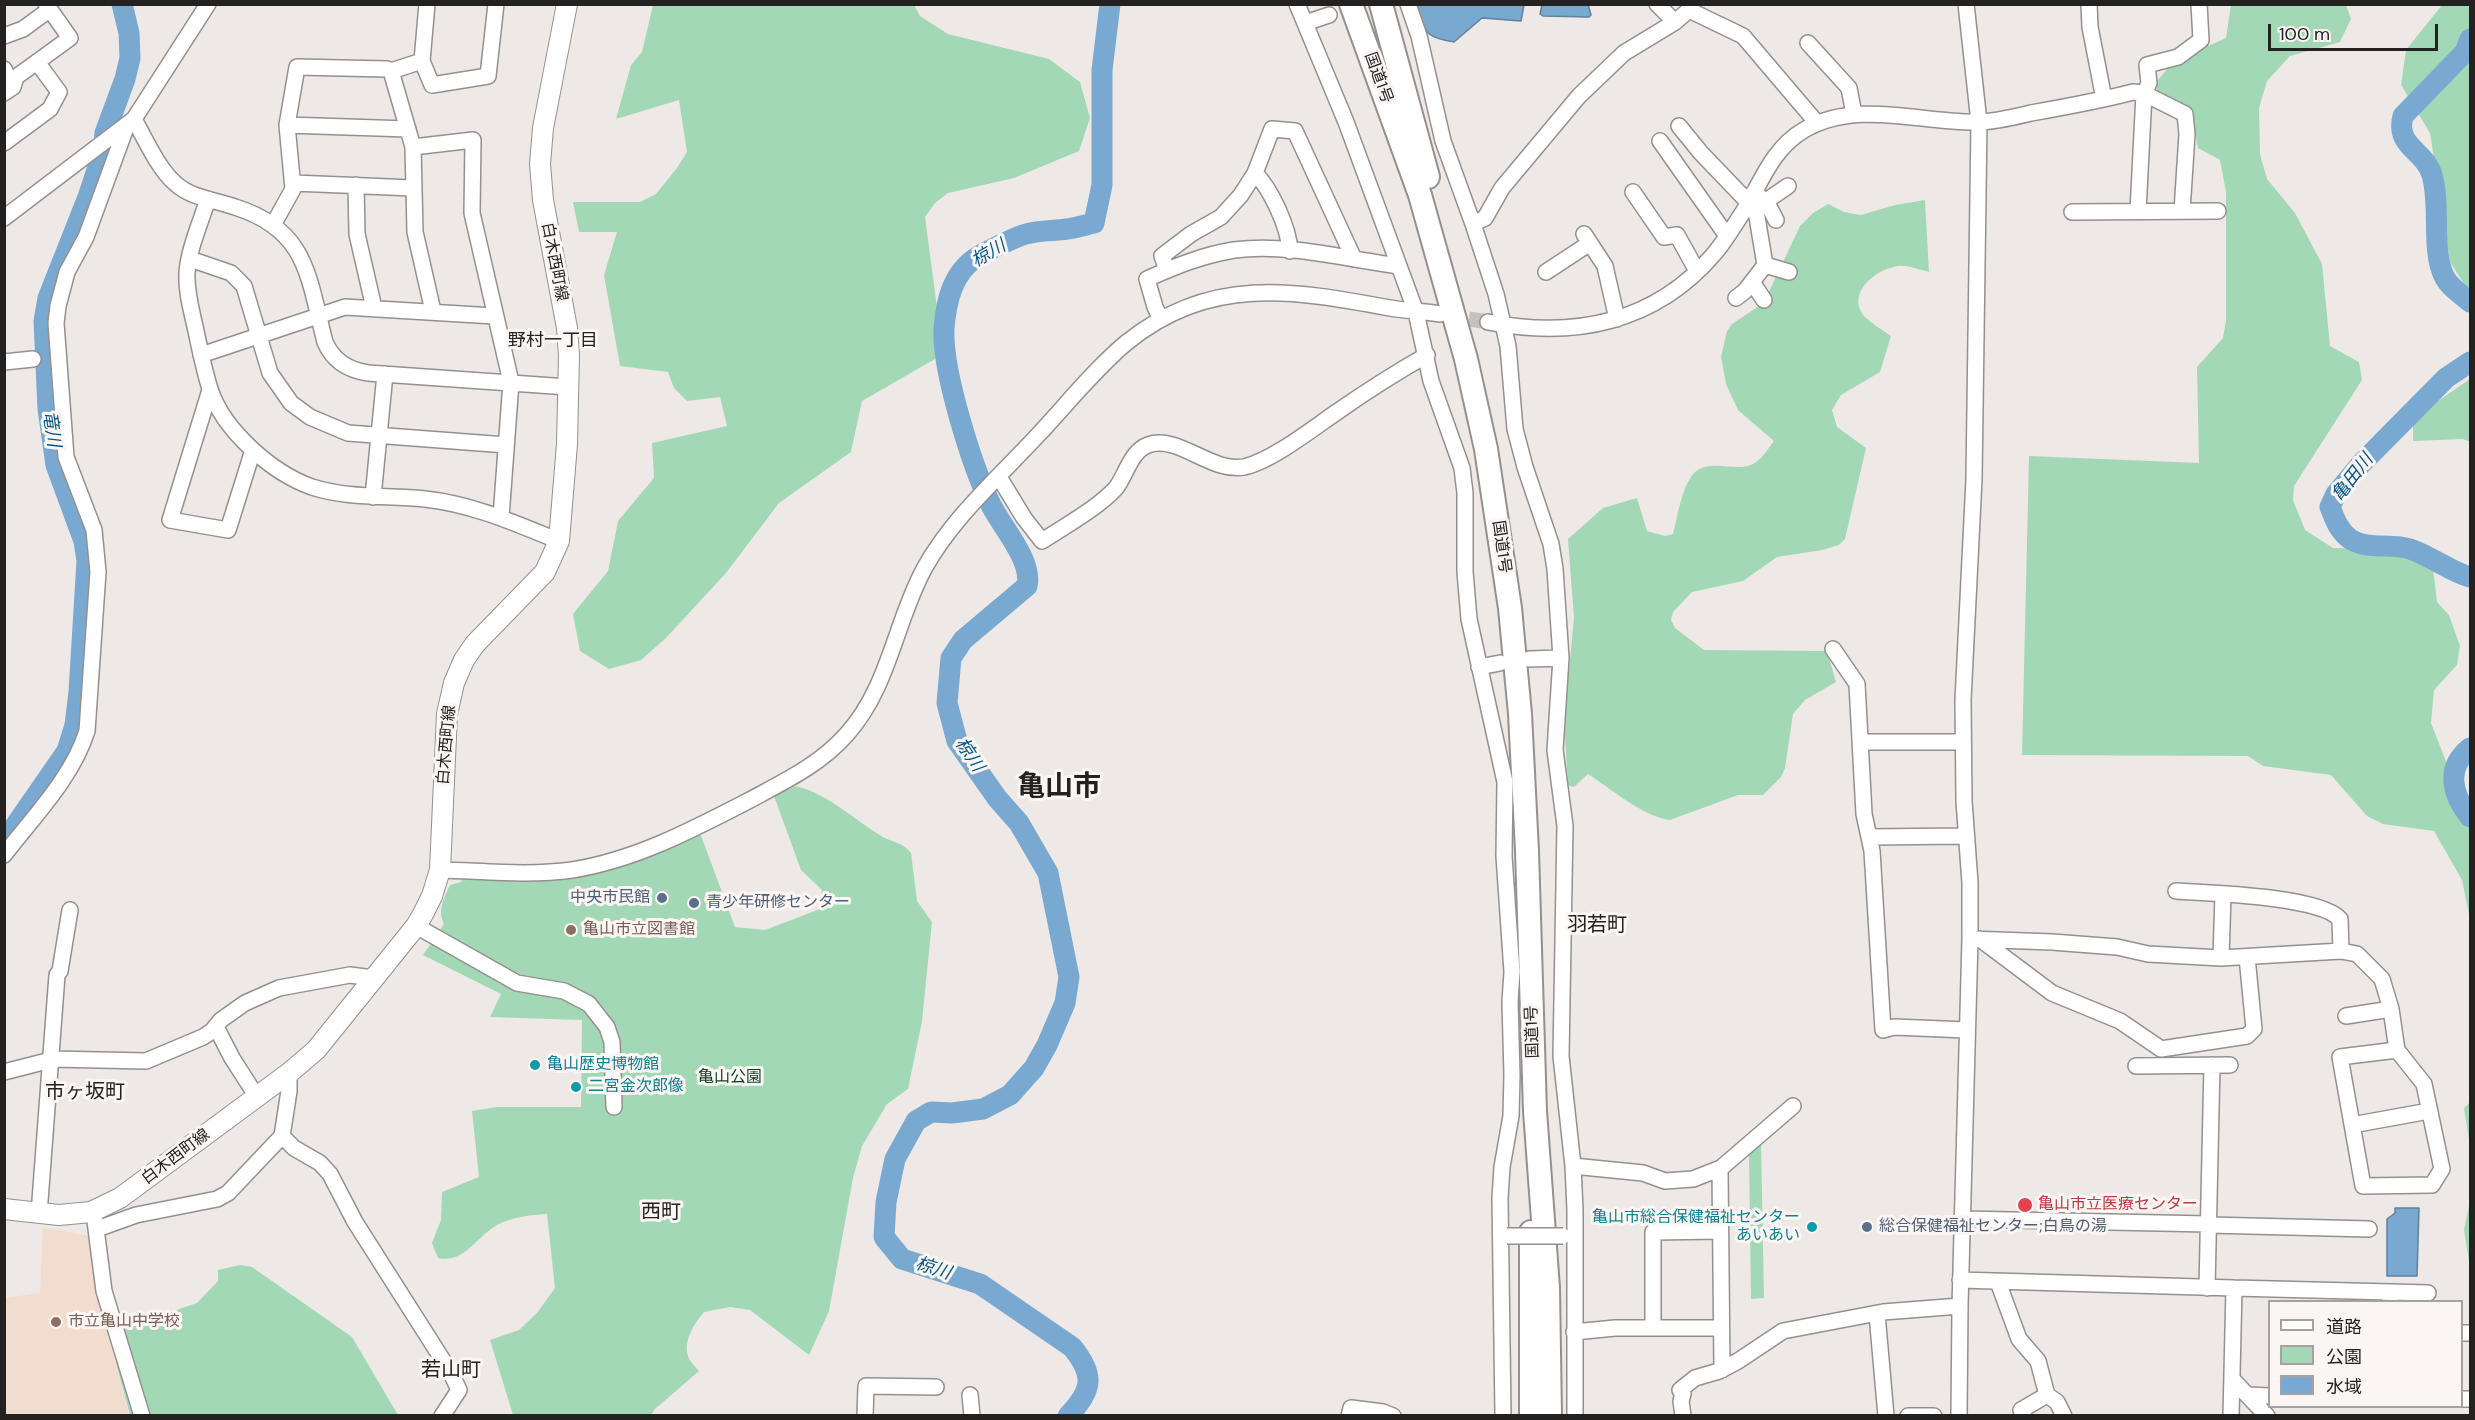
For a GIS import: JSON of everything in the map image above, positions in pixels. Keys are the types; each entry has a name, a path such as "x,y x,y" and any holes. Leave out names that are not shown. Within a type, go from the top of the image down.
{"highway":[{"name":"国道1号","path":"1351,4 1420,195 1466,359 1486,449 1512,632 1520,714 1527,851 1535,1110 1548,1288 1550,1416"},
{"path":"1381,4 1460,296 1466,326 1466,359"},
{"path":"1332,10 1409,188 1420,195"},
{"name":"国道1号","path":"1531,1416 1530,1288 1535,1110"}],"main road":[{"name":"白木西町線","path":"4,1209 94,1221 120,1198 289,1073 316,1050 416,927 432,896 440,870 447,714 454,683 464,660 475,644 545,572 559,541 568,387 567,328 543,200 540,164 543,128 567,4"}],"street":[{"path":"4,855 67,773 87,732 98,572 91,520 66,457 56,323 65,279 86,237 126,125 208,4"},
{"path":"427,4 422,61 432,85 488,76 495,4"},
{"path":"1297,4 1346,122 1416,312 1439,407 1462,468 1465,493 1465,572 1469,618 1505,782 1504,856 1512,972 1511,1116 1502,1167 1503,1416"},
{"path":"1407,4 1419,36 1446,150 1473,224 1503,325 1508,346 1515,429 1525,467 1551,544 1561,658 1555,750 1565,826 1562,1069 1573,1166 1569,1237 1574,1332 1575,1416"},
{"path":"1657,4 1674,22"},
{"path":"1959,1416 1960,1280 1967,1030 1975,939 1966,836 1963,742 1974,479 1979,122 1966,4"},
{"path":"2089,4 2090,27 2104,99"},
{"path":"2138,211 2144,94 2149,83 2147,65 2178,57 2201,40 2199,4"},
{"path":"4,36 23,29 48,7 70,38 16,77 9,90"},
{"path":"1473,224 1485,218 1502,188 1579,96 1624,53 1674,22 1690,7 1743,36 1817,123"},
{"path":"1305,23 1332,10"},
{"path":"1808,43 1849,88 1854,114"},
{"path":"273,225 294,183 287,125 297,67 387,69 391,71 422,61"},
{"path":"4,143 44,115 59,92 37,62"},
{"path":"4,69 9,90"},
{"path":"391,71 413,147 415,232 433,311"},
{"path":"1488,322 1557,330 1617,319 1638,311 1663,297 1697,271 1715,253 1756,199 1772,160 1787,143 1817,123 1854,114 1979,122 2133,92 2144,94 2184,114 2187,134 2182,211"},
{"path":"4,218 126,125"},
{"path":"126,125 178,187 246,210 273,225 289,238 302,258 325,342 335,358 354,370 568,387"},
{"path":"287,125 408,129"},
{"path":"1679,126 1701,153 1756,199 1776,220"},
{"path":"1167,270 1162,256 1191,234 1221,217 1242,195 1255,173 1272,129 1295,132 1354,259"},
{"path":"413,147 473,140 472,213 511,382 501,517"},
{"path":"1660,141 1727,236"},
{"path":"1255,173 1265,183 1289,238 1290,251"},
{"path":"294,183 413,188"},
{"path":"356,185 357,234 374,308"},
{"path":"1756,199 1788,186"},
{"path":"1633,192 1664,237 1677,235 1697,271"},
{"path":"208,199 187,272 188,297 210,390 226,417 253,450 282,472 310,486 340,493 425,499 461,506 501,517 559,541"},
{"path":"1736,298 1765,265 1756,199"},
{"path":"2072,212 2218,212"},
{"path":"1546,272 1587,238 1605,266 1617,319"},
{"path":"1161,319 1147,279 1194,259 1236,250 1290,251 1399,266"},
{"path":"190,259 219,268 238,278 248,294 270,374 291,403 310,417 331,428 348,433 506,445"},
{"path":"1765,265 1789,272"},
{"path":"1752,282 1764,300"},
{"path":"440,870 555,872 616,860 661,844 813,764 845,736 866,709 885,669 922,573 945,537 1115,353 1161,319 1210,298 1257,291 1304,294 1440,314"},
{"path":"201,355 345,307 494,316"},
{"path":"997,479 1042,541 1109,495 1140,450 1147,445 1167,444 1221,466 1250,465 1291,442 1427,355"},
{"path":"4,362 33,359"},
{"path":"373,497 385,374"},
{"path":"210,390 170,520 228,530 253,450"},
{"path":"1833,649 1857,684 1862,742 1864,814 1872,851 1883,1030 1894,1027 1967,1030"},
{"path":"1529,658 1561,658"},
{"path":"1479,667 1500,663"},
{"path":"1862,742 1963,742"},
{"path":"1869,837 1966,836"},
{"path":"2176,891 2253,895 2329,910 2340,919 2340,951"},
{"path":"2221,958 2223,894"},
{"path":"39,1214 57,975 60,971 70,910"},
{"path":"416,927 517,982 564,991 589,1004 607,1027 612,1042 614,1107"},
{"path":"1975,939 2052,993 2120,1021 2161,1049 2247,1036 2254,1029 2247,957"},
{"path":"1975,939 2116,947 2148,954 2221,958 2340,951 2357,954 2382,979 2391,1009 2397,1050 2424,1084 2442,1169 2432,1185 2363,1186 2340,1058 2397,1050"},
{"path":"4,1072 52,1060 146,1061 203,1037 221,1020 245,1003 279,988 350,975 374,978"},
{"path":"2346,1016 2391,1009"},
{"path":"216,1027 232,1058 257,1097"},
{"path":"2207,1288 2212,1065"},
{"path":"2136,1066 2230,1065"},
{"path":"142,1416 105,1291 94,1221 217,1199 238,1185 282,1136 289,1091 289,1073"},
{"path":"1573,1166 1643,1173 1665,1181 1693,1179 1720,1169 1744,1151 1793,1107"},
{"path":"2352,1125 2429,1111"},
{"path":"282,1136 330,1173 355,1221 451,1373 459,1390 442,1416"},
{"path":"1720,1169 1722,1370"},
{"path":"1962,1219 2369,1229"},
{"path":"1653,1328 1653,1232 1720,1231"},
{"path":"1503,1237 1569,1237"},
{"path":"1960,1280 2234,1288 2298,1296 2391,1297 2428,1293"},
{"path":"1998,1282 2019,1339 2038,1361 2047,1395 2060,1407 2064,1416"},
{"path":"2231,1416 2234,1288"},
{"path":"1683,1416 1681,1401 1683,1394 1680,1390 1695,1378 1722,1370 1783,1331 1877,1314 1960,1306"},
{"path":"1877,1314 1886,1416"},
{"path":"1574,1332 1615,1328 1721,1328"},
{"path":"2232,1378 2267,1416"},
{"path":"865,1416 866,1386 936,1387"},
{"path":"970,1395 972,1416"},
{"path":"2024,1416 2021,1410 2047,1395"},
{"path":"2249,1395 2268,1396"},
{"path":"1349,1416 1351,1408 1383,1412 1393,1416"},
{"path":"1908,1416 1935,1416"}],"shaded area":[{"name":"市立亀山中学校","path":"43,1227 89,1236 97,1284 115,1347 116,1364 129,1415 5,1415 4,1298 40,1293"}],"green space":[{"path":"653,5 914,5 920,16 948,34 1049,59 1080,82 1090,118 1079,151 1014,178 948,193 935,203 925,217 942,345 935,359 862,401 851,452 779,503 726,573 666,638 641,660 609,669 580,651 573,614 608,571 618,521 654,478 652,443 727,426 720,397 687,401 674,388 668,372 620,366 604,275 617,232 579,232 573,202 640,202 656,194 687,152 679,100 616,119 631,65 642,52"},
{"path":"2231,5 2346,5 2351,19 2340,42 2290,56 2267,81 2259,108 2260,154 2267,179 2295,213 2322,264 2330,346 2359,362 2362,380 2294,486 2293,500 2305,530 2333,548 2403,549 2433,568 2437,602 2449,615 2460,646 2457,665 2434,690 2431,723 2462,802 2470,809 2470,919 2462,880 2434,831 2383,824 2367,816 2331,775 2263,766 2248,756 2022,755 2029,456 2199,463 2197,367 2223,338 2226,320 2226,192 2220,160 2198,148 2192,116 2157,91 2157,81 2174,61 2226,38"},
{"path":"2442,5 2470,5 2470,293 2450,262 2430,133 2401,85 2406,50"},
{"path":"1925,200 1929,272 1910,267 1889,268 1873,277 1861,291 1860,308 1865,317 1891,336 1880,372 1841,395 1832,410 1837,427 1866,448 1845,539 1839,545 1822,550 1777,557 1743,581 1692,592 1673,612 1671,620 1675,628 1704,650 1827,651 1836,682 1805,700 1793,714 1785,768 1781,777 1763,795 1738,795 1670,820 1649,814 1588,774 1574,787 1568,785 1564,722 1574,618 1568,539 1603,508 1637,498 1647,531 1665,536 1673,534 1683,494 1694,473 1713,466 1748,466 1760,459 1774,441 1738,410 1726,384 1721,357 1727,331 1732,324 1762,304 1800,226 1813,213 1828,204 1844,212 1861,215 1895,205"},
{"path":"2470,379 2470,442 2463,439 2413,441 2413,423 2425,410"},
{"name":"亀山公園","path":"796,786 831,801 883,837 901,845 911,853 917,901 932,922 922,1021 908,1089 887,1104 862,1146 853,1178 829,1311 809,1355 750,1310 730,1307 704,1312 688,1338 687,1344 689,1358 699,1371 651,1415 513,1415 490,1340 519,1330 537,1313 555,1288 547,1214 503,1222 455,1257 438,1258 432,1243 441,1220 442,1192 479,1177 472,1111 497,1107 581,1107 582,1020 490,1017 501,994 423,955 444,924 441,909 450,885 461,882 463,878 547,879 597,873 637,861 700,833 735,927 765,930 820,909 822,890 801,870 774,796"},
{"path":"2470,1102 2470,1146 2464,1108"},
{"path":"1761,1143 1764,1298 1751,1299 1749,1155"},
{"path":"2470,1201 2470,1268 2464,1230"},
{"path":"240,1265 252,1267 352,1337 398,1415 130,1415 116,1363 116,1346 111,1332 197,1303 218,1281 218,1270"}],"water":[{"path":"1417,4 1524,5 1521,21 1482,18 1454,42 1437,38 1428,32"},
{"path":"1588,4 1591,15 1589,17 1543,16 1540,14 1542,5"},
{"path":"2395,1208 2419,1208 2417,1276 2387,1276 2387,1219 2395,1213"}],"waterway":[{"name":"竜川","path":"4,842 67,751 75,725 87,561 84,541 56,465 48,409 44,321 48,298 88,197 103,152 105,133 125,79 130,58 129,33 122,4"},
{"name":"椋川","path":"1068,1416 1082,1398 1088,1382 1085,1366 1072,1347 980,1284 902,1259 884,1237 886,1202 895,1159 916,1121 931,1112 952,1113 983,1109 1010,1095 1034,1068 1047,1045 1065,1003 1069,977 1048,873 1019,823 997,798 957,741 947,703 951,658 963,640 1027,586 1028,576 1021,555 991,505 975,467 953,393 944,329 946,309 956,280 968,264 977,257 1026,234 1070,229 1094,223 1102,185 1102,70 1110,4"},
{"name":"亀田川","path":"2470,39 2465,52 2403,116 2402,126 2403,135 2423,159 2432,175 2435,187 2438,253 2444,276 2452,287 2470,302"},
{"name":"亀田川","path":"2470,362 2446,378 2361,464 2336,494 2330,507 2340,529 2350,539 2364,544 2410,549 2470,577"},
{"name":"亀田川","path":"2470,748 2462,756 2454,773 2455,791 2470,817"}],"tunnel":[{"path":"1446,315 1488,322"}],"place":[{"name":"中央市民館","path":"662,898"},
{"name":"青少年研修センター","path":"694,903"},
{"name":"亀山市立図書館","path":"571,930"},
{"name":"亀山歴史博物館","path":"535,1065"},
{"name":"二宮金次郎像","path":"576,1087"},
{"name":"亀山市立医療センター","path":"2025,1205"},
{"name":"亀山市総合保健福祉センター あいあい","path":"1812,1227"},
{"name":"総合保健福祉センター;白鳥の湯","path":"1867,1227"},
{"name":"市立亀山中学校","path":"56,1322"}],"district":[{"name":"野村一丁目","path":"553,341"},
{"name":"亀山市","path":"1059,788"},
{"name":"羽若町","path":"1597,926"},
{"name":"市ヶ坂町","path":"85,1093"},
{"name":"西町","path":"661,1213"},
{"name":"若山町","path":"451,1371"}]}
